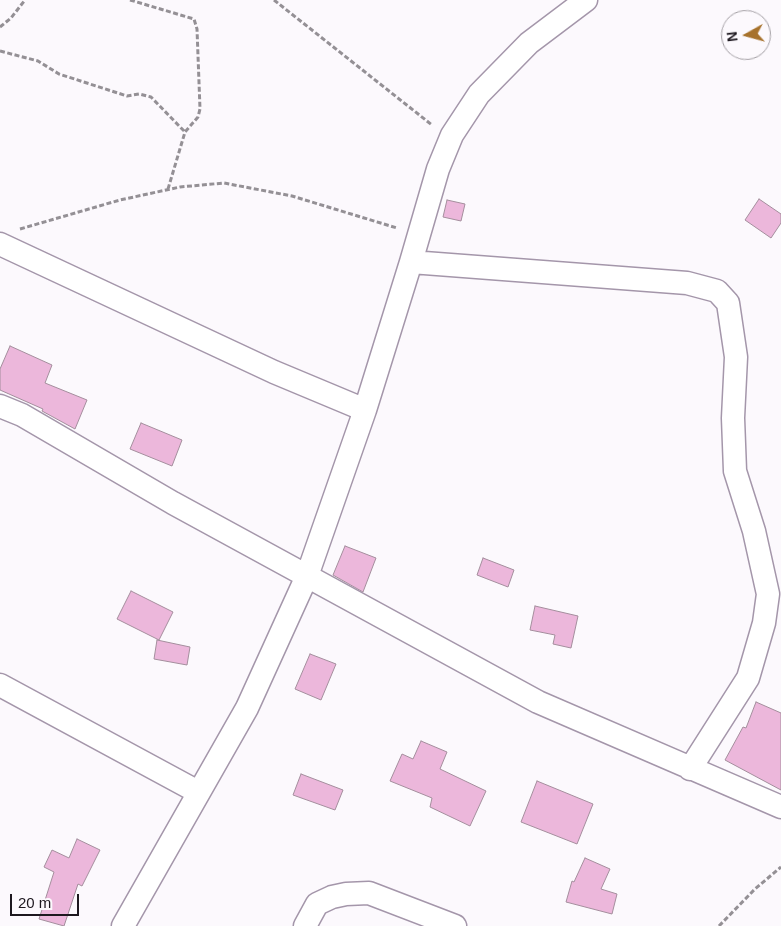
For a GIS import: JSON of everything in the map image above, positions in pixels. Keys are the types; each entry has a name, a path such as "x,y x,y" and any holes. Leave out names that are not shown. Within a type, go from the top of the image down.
{"street":[{"path":"123,926 247,708 307,576 365,410 438,169 450,140 479,94 529,43 586,0"},
{"path":"0,244 274,372 365,410"},
{"path":"411,262 687,283 717,291 728,303 736,358 733,418 734,471 754,531 768,594 764,623 748,678 690,769"},
{"path":"0,406 22,415 173,503 538,702 781,807"},
{"path":"0,685 198,792"},
{"path":"305,926 317,904 332,897 346,894 369,893 455,926"}],"path":[{"path":"0,27 11,18 25,0"},
{"path":"130,0 194,19 197,29 200,108 198,117 186,132 167,189"},
{"path":"274,0 450,140"},
{"path":"0,51 38,61 59,74 127,96 139,94 151,97 186,132"},
{"path":"18,229 120,200 167,189 224,183 292,196 418,235"},
{"path":"719,926 755,889 781,867"}],"building":[{"path":"759,199 781,214 781,223 771,238 745,220"},
{"path":"447,200 465,204 461,221 443,217"},
{"path":"10,346 52,365 45,383 87,400 75,429 42,411 43,409 0,390 0,369"},
{"path":"141,423 182,440 172,466 130,449"},
{"path":"345,546 376,558 363,592 333,575"},
{"path":"483,558 514,570 508,587 477,575"},
{"path":"131,591 173,612 159,640 117,619"},
{"path":"535,606 578,616 571,648 553,644 555,635 530,630"},
{"path":"157,640 190,647 187,665 154,659"},
{"path":"310,654 336,664 321,700 295,689"},
{"path":"756,702 781,713 781,790 725,760 743,727 746,728"},
{"path":"421,741 447,752 440,769 486,791 470,826 430,807 432,798 390,781 402,754 413,759"},
{"path":"301,774 343,790 335,810 293,795"},
{"path":"537,781 593,804 577,844 521,822"},
{"path":"77,839 100,850 82,886 78,884 64,926 39,919 54,872 44,867 52,850 69,858"},
{"path":"585,858 610,869 601,889 617,894 612,914 566,902 572,881 574,882"}]}
